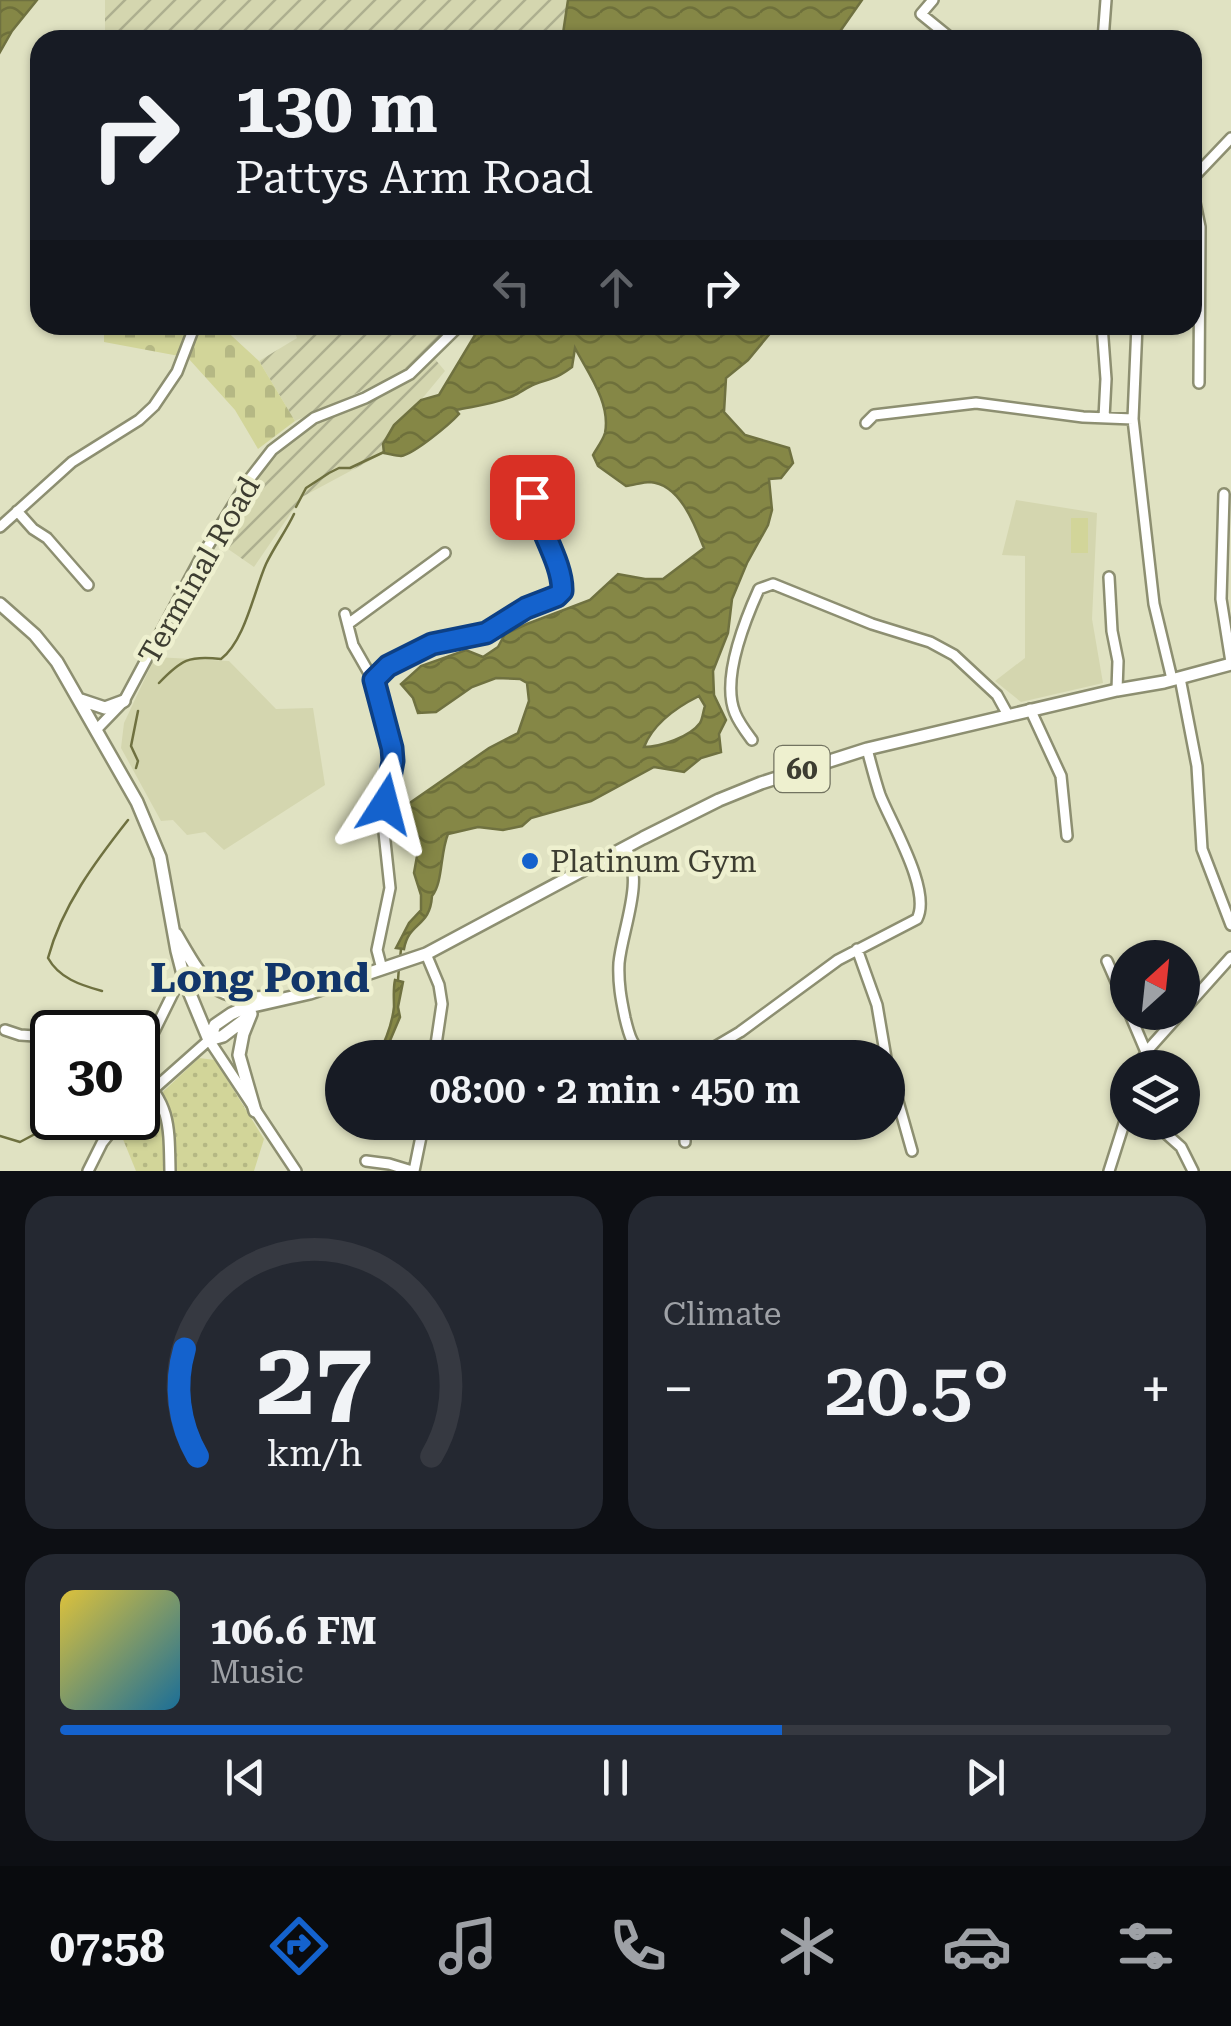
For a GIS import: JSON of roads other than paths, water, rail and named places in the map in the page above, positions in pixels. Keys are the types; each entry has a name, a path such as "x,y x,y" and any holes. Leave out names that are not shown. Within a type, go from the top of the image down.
{"main road":[{"path":"0,604 47,649 137,802 163,870 186,982 210,1040"},
{"name":"60","path":"210,1040 224,1036 254,1010 426,954 719,800 801,769 1008,714 1231,663"},
{"path":"79,699 105,708 124,701"},
{"path":"173,929 198,971 218,990 251,998 302,994"},
{"path":"254,1010 239,1055 255,1111"}],"street":[{"path":"932,0 921,14 941,30"},
{"path":"1104,30 1105,0"},
{"path":"1202,166 1231,138"},
{"path":"0,527 72,462 139,420 154,406 177,372 191,335"},
{"name":"Terminal Road","path":"97,729 124,701 200,559 248,480 272,450 314,418 410,374 450,335"},
{"path":"1103,335 1104,418"},
{"path":"1136,335 1133,418 1154,604 1176,678 1199,785 1202,849 1231,925"},
{"path":"1199,335 1199,383"},
{"path":"866,423 874,415 976,403 1133,418"},
{"path":"1224,494 1221,600 1231,663"},
{"path":"374,680 388,666 432,644 486,633 562,591 563,580 535,515 532,497"},
{"path":"17,511 88,585"},
{"path":"384,968 377,950 390,888 384,832 392,748 374,680 352,645 346,619 445,553"},
{"path":"1110,577 1117,690"},
{"path":"752,740 734,712 732,669 759,588 773,584 954,654 997,695 1008,714"},
{"path":"1030,710 1061,776 1067,836"},
{"path":"727,1040 822,970 917,919 921,912 912,868 880,794 867,749"},
{"path":"626,848 632,861 632,892 620,959 620,994 631,1040"},
{"path":"856,949 877,1005 883,1040"},
{"path":"426,954 442,1004 437,1040"},
{"path":"1148,1050 1231,957"},
{"path":"1107,961 1110,968"},
{"path":"160,1019 177,985 186,982"},
{"path":"5,1030 30,1036"},
{"path":"160,1082 210,1040 296,1171"},
{"path":"160,1099 167,1119 173,1169"},
{"path":"905,1127 912,1152"},
{"path":"88,1171 104,1140"},
{"path":"373,1162 413,1171 420,1140"},
{"path":"1109,1171 1119,1140"},
{"path":"1172,1140 1193,1171"}],"water":[{"path":"0,0 37,0 0,52"},
{"path":"568,0 862,0 841,30 564,30"},
{"path":"475,335 769,335 726,378 724,412 745,435 789,448 793,463 781,478 769,479 772,510 768,525 732,599 728,633 713,671 714,695 726,720 719,734 721,752 701,758 684,772 654,767 591,801 531,818 522,826 503,830 478,827 448,834 438,884 427,914 410,933 404,949 396,948 421,910 421,895 414,873 419,845 404,838 404,807 489,748 518,733 529,701 527,683 496,678 472,687 436,712 418,713 413,698 401,684 421,666 466,650 483,657 498,647 505,634 590,600 618,574 663,579 704,548 685,507 670,490 650,482 626,486 598,466 593,455 605,433 605,411 575,348 572,367 562,374 506,399 456,410 459,414 448,424 407,454 384,453 383,444 394,425 421,400 439,395","holes":["699,696 705,706 700,723 682,737 644,747 667,717"]},
{"path":"395,980 403,982 400,1017 390,1040 385,1040 392,1020"}],"waterway":[{"path":"296,507 306,488 329,473 384,452"},
{"path":"159,683 186,661 221,659 229,651 243,628 266,564 294,514"},
{"path":"136,768 138,761 131,746 138,711"},
{"path":"102,991 64,976 48,958 71,903 128,820"},
{"path":"400,959 401,949"},
{"path":"398,980 399,967"},
{"path":"0,1136 20,1142 30,1137"}],"place":[{"name":"Platinum Gym","path":"530,861"}],"district":[{"name":"Long Pond","path":"260,978"}]}
